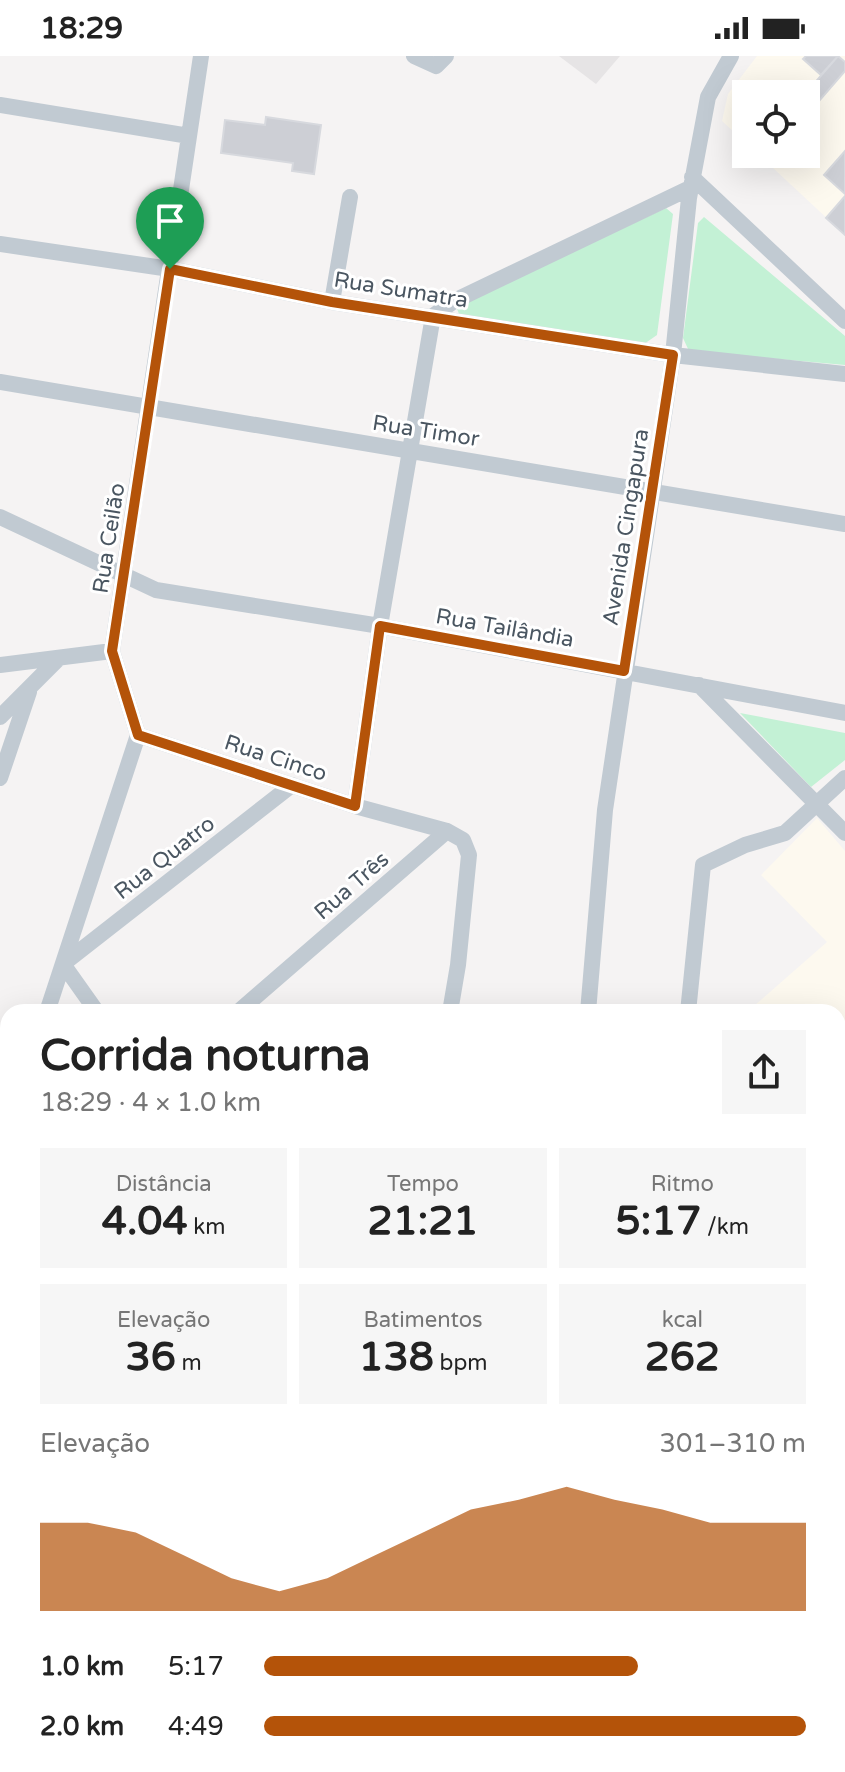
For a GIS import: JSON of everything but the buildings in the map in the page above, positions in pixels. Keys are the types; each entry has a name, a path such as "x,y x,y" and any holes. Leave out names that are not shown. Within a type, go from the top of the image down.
{"street":[{"name":"Rua Ceilão","path":"138,735 112,651 201,56"},
{"path":"414,56 436,66 446,56"},
{"name":"Avenida Cingapura","path":"589,1004 605,810 673,355 691,183 708,97 731,56"},
{"path":"0,105 189,136"},
{"path":"355,806 380,626 433,316 454,301 691,183 845,321"},
{"path":"332,302 350,197"},
{"name":"Rua Sumatra","path":"0,244 170,269 332,302 673,355 845,374"},
{"name":"Rua Timor","path":"0,382 845,524"},
{"path":"0,517 124,576"},
{"name":"Rua Tailândia","path":"124,576 156,590 380,626 845,713"},
{"path":"0,665 112,651"},
{"path":"0,717 29,692 57,660"},
{"path":"697,684 845,833"},
{"path":"0,778 29,692"},
{"path":"50,1004 138,735"},
{"name":"Rua Cinco","path":"138,735 355,806 447,831"},
{"path":"689,1004 703,865 745,845 785,833 845,778"},
{"name":"Rua Quatro","path":"63,964 292,785"},
{"path":"447,831 463,840 469,855 451,1004"},
{"name":"Rua Três","path":"247,1004 447,831"},
{"path":"63,964 91,1004"}],"shaded area":[{"path":"559,56 620,56 596,84"},
{"path":"757,56 845,56 845,235 773,168 820,168 820,80 739,80"},
{"path":"732,89 732,130 722,121"},
{"path":"817,818 845,851 845,1004 756,1004 827,942 761,875"}],"green space":[{"path":"666,208 673,214 657,335 644,344 459,314 456,306"},
{"path":"704,217 845,336 845,365 689,351 683,338 698,223"},
{"path":"740,713 845,733 845,760 811,787"}],"route":[{"path":"170,269 332,302 673,355 624,671 380,626 355,806 138,735 112,651 170,269"}]}
